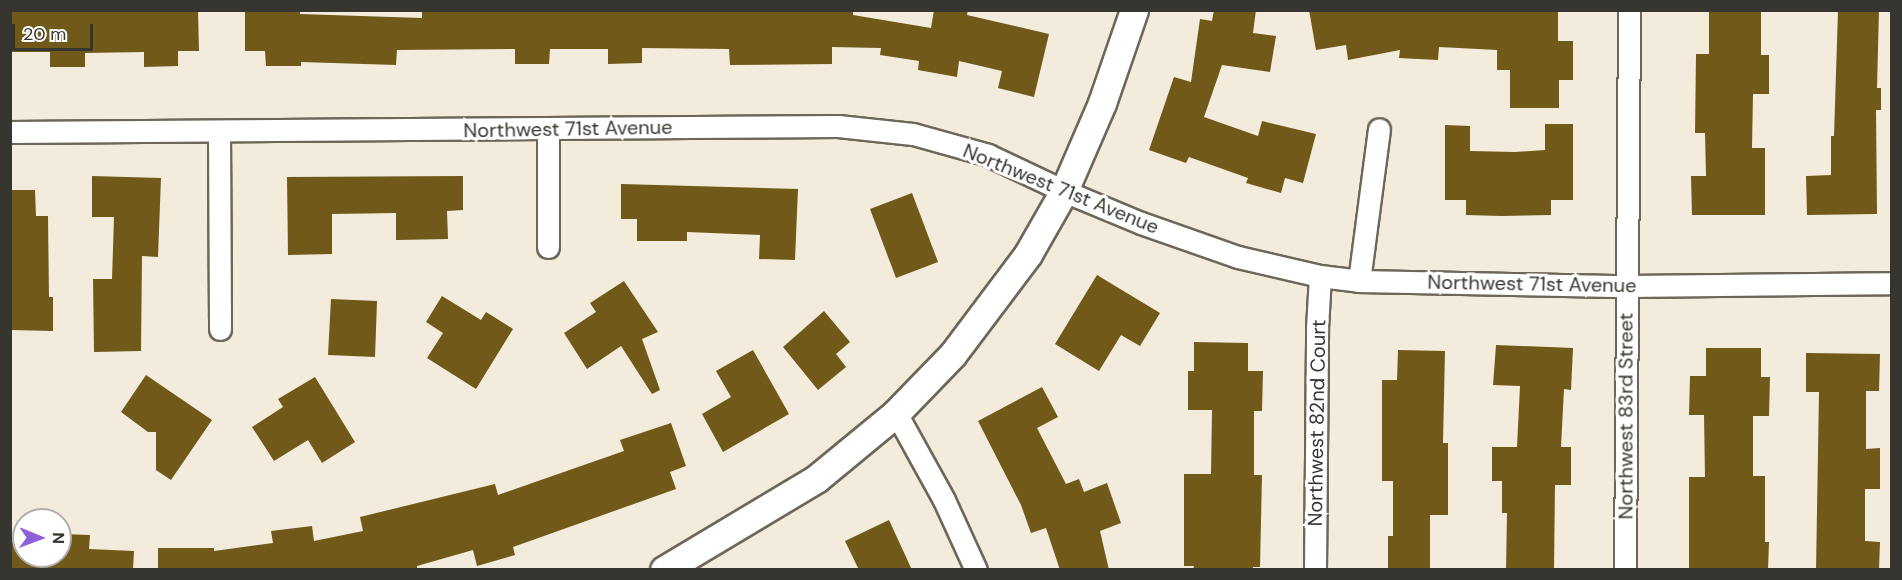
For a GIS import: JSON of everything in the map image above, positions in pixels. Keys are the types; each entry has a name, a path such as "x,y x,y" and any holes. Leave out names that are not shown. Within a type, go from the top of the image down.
{"street":[{"path":"664,570 816,478 896,413 953,354 1028,254 1064,191 1102,103 1134,10"},
{"name":"Northwest 83rd Street","path":"1625,570 1629,10"},
{"name":"Northwest 71st Avenue","path":"10,132 548,130 838,126 913,134 988,155 1064,191 1141,223 1238,257 1320,276 1359,281 1627,286 1892,283"},
{"path":"1359,281 1379,129"},
{"path":"548,130 548,247"},
{"path":"219,131 220,329"},
{"name":"Northwest 82nd Court","path":"1315,570 1317,328 1320,276"},
{"path":"896,413 944,500 976,570"}],"building":[{"path":"10,10 198,10 199,51 178,51 178,66 144,67 144,52 85,53 85,67 50,67 50,52 10,52"},
{"path":"245,10 300,10 300,14 422,18 422,10 853,10 853,15 931,28 934,10 968,10 967,15 1049,34 1034,97 998,88 1002,71 959,61 957,77 918,70 919,61 880,55 881,48 832,47 832,64 730,65 729,49 642,48 642,63 608,64 608,49 550,49 549,64 515,64 515,49 397,50 396,65 301,62 301,66 266,66 265,51 245,51"},
{"path":"1214,10 1256,10 1253,33 1276,36 1270,72 1222,65 1204,117 1258,136 1262,121 1316,134 1303,183 1285,178 1281,193 1246,183 1248,178 1189,157 1186,163 1149,150 1174,77 1191,82 1200,19 1212,21"},
{"path":"1309,10 1558,10 1558,41 1573,41 1573,80 1559,80 1559,108 1510,108 1510,70 1497,70 1497,50 1439,47 1438,60 1399,58 1400,50 1348,60 1346,45 1316,50"},
{"path":"1709,10 1761,10 1761,55 1769,55 1769,94 1753,94 1752,148 1765,148 1765,215 1692,215 1691,176 1706,176 1705,133 1695,133 1696,54 1709,54"},
{"path":"1838,10 1879,10 1877,88 1881,88 1881,110 1876,110 1877,214 1807,215 1806,176 1831,175"},
{"path":"1545,124 1573,124 1573,200 1551,200 1551,215 1501,216 1466,215 1466,200 1445,200 1445,125 1470,126 1470,151 1515,152 1545,150"},
{"path":"92,176 161,178 158,257 142,256 141,351 94,352 93,279 112,279 114,217 92,217"},
{"path":"463,176 463,210 447,211 448,239 396,240 396,213 332,214 332,254 288,255 287,177"},
{"path":"621,184 798,189 795,260 759,259 760,235 687,232 687,241 637,241 637,219 621,219"},
{"path":"10,190 35,190 36,216 48,216 49,297 53,297 53,331 10,330"},
{"path":"912,193 938,262 896,278 870,209"},
{"path":"1097,275 1160,313 1140,346 1121,335 1099,371 1055,344"},
{"path":"624,281 658,332 642,339 660,390 652,394 621,346 587,369 564,333 596,312 590,303"},
{"path":"442,296 481,320 486,312 513,329 476,389 427,358 443,333 426,322"},
{"path":"331,299 377,301 375,357 328,355"},
{"path":"824,311 850,342 836,354 846,367 818,390 783,347"},
{"path":"1194,342 1248,343 1248,371 1263,371 1262,411 1254,411 1254,475 1262,475 1260,567 1253,567 1253,570 1193,570 1194,566 1184,566 1184,474 1211,474 1212,410 1188,410 1188,371 1194,371"},
{"path":"1496,345 1573,348 1571,390 1564,389 1561,447 1571,447 1571,485 1555,485 1554,570 1506,570 1507,513 1502,513 1502,481 1492,481 1492,447 1517,447 1520,386 1493,385"},
{"path":"1706,348 1761,348 1761,377 1770,377 1769,416 1753,416 1753,476 1765,476 1765,542 1769,542 1768,570 1689,570 1689,477 1705,477 1704,415 1689,415 1690,376 1706,376"},
{"path":"753,350 789,414 723,452 702,414 731,397 716,371"},
{"path":"1398,350 1445,351 1443,443 1448,443 1448,515 1430,515 1430,570 1388,570 1388,536 1393,536 1393,481 1382,481 1382,380 1397,380"},
{"path":"1806,353 1880,354 1879,391 1866,391 1866,449 1880,448 1880,489 1865,489 1865,541 1880,542 1879,570 1816,570 1819,392 1806,392"},
{"path":"146,375 212,420 171,480 156,470 156,432 148,432 121,412"},
{"path":"315,377 355,442 322,463 308,440 274,461 252,427 283,407 278,399"},
{"path":"1042,387 1058,417 1037,428 1066,484 1079,479 1084,492 1107,483 1121,523 1100,531 1109,570 1060,570 1046,528 1031,533 1021,505 978,421"},
{"path":"671,423 686,466 670,472 676,489 513,547 515,555 477,566 473,550 417,566 417,570 158,570 158,548 214,548 214,551 273,543 271,531 312,526 314,541 363,531 360,517 495,484 498,495 624,451 620,440"},
{"path":"889,520 912,570 859,570 845,541"},
{"path":"72,534 90,535 89,549 134,551 133,570 10,570 10,542 12,542 12,568 72,568"}]}
